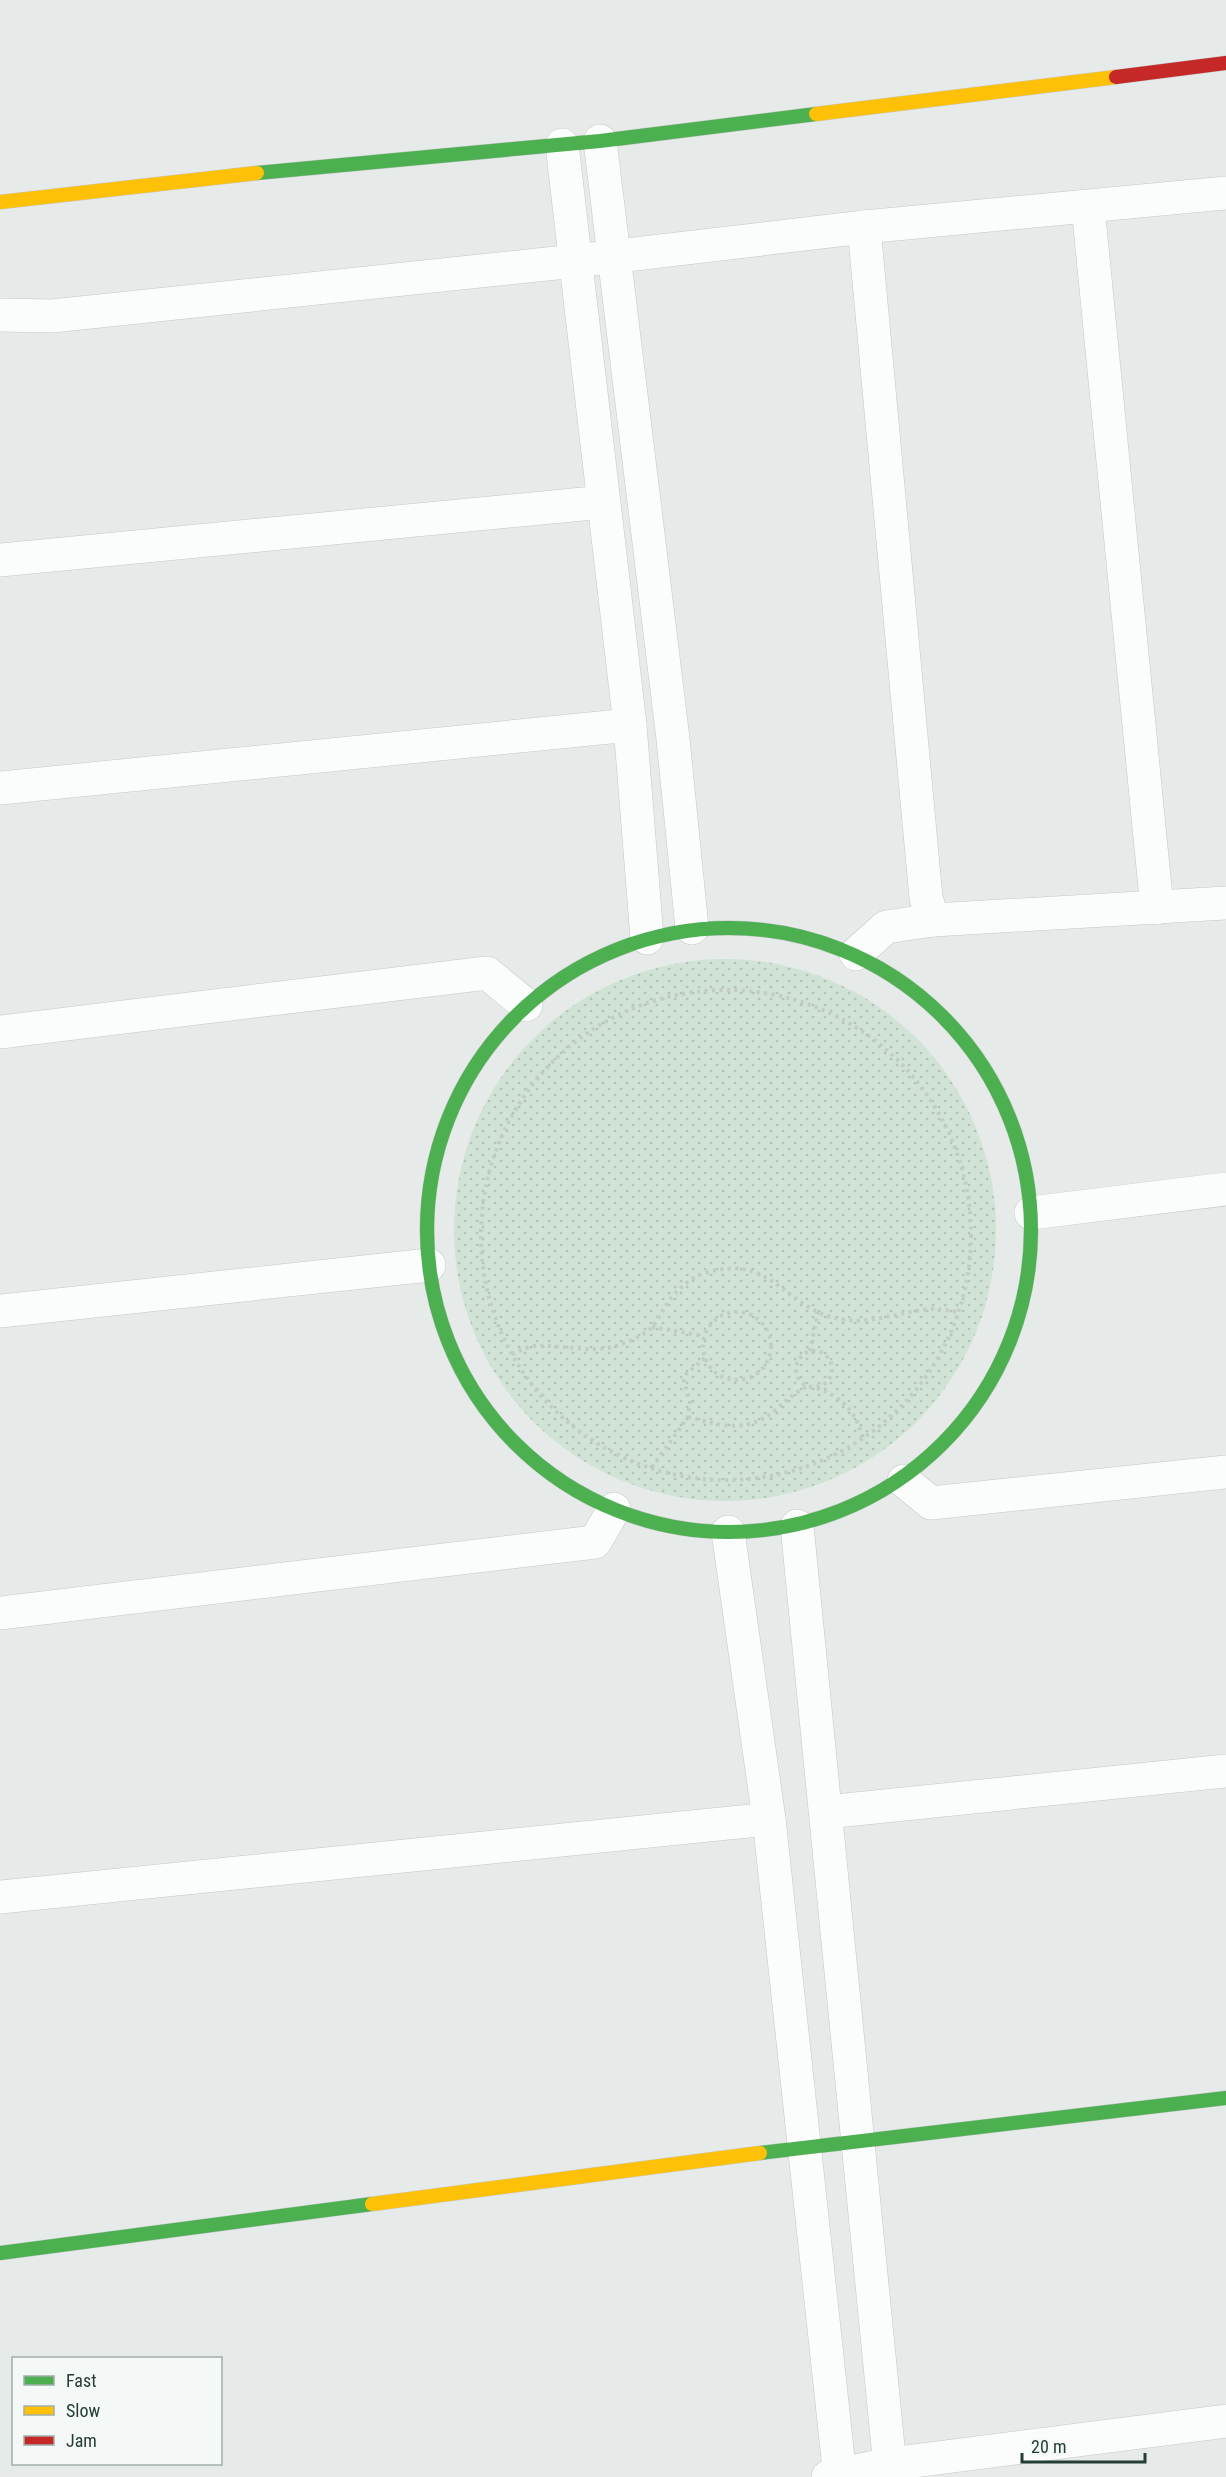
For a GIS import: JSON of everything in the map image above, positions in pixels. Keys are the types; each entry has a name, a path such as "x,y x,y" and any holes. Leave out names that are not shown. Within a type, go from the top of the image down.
{"street":[{"path":"0,202 331,165 600,141 1226,63"},
{"path":"600,141 671,727 692,928"},
{"path":"562,145 630,725 647,938"},
{"path":"0,315 52,316 614,257 864,227 1226,193"},
{"path":"1088,207 1157,908"},
{"path":"864,227 926,898 933,920"},
{"path":"0,560 604,502"},
{"path":"0,788 630,725"},
{"path":"856,954 886,927 933,920 1226,903"},
{"path":"692,928 776,930 856,954 911,988 959,1033 996,1088 1020,1148 1031,1213 1028,1281 1008,1347 975,1407 904,1481 836,1514 797,1526 762,1531 728,1532 670,1526 614,1509 558,1478 509,1437 471,1385 443,1327 429,1265 428,1205 438,1146 460,1091 492,1040 526,1005 587,961 647,938 692,928"},
{"path":"0,1032 487,973 526,1005"},
{"path":"1031,1213 1226,1189"},
{"path":"0,1311 429,1265"},
{"path":"904,1481 931,1503 1226,1472"},
{"path":"0,1613 595,1542 614,1509"},
{"path":"797,1526 891,2470"},
{"path":"728,1532 769,1819 805,2147 836,2476 1226,2421"},
{"path":"826,1812 1226,1771"},
{"path":"0,1898 769,1819"},
{"path":"0,2253 805,2147 859,2143 1226,2098"}],"path":[{"path":"702,990 742,990 783,996 822,1009 857,1028 889,1053 917,1082 944,1125 957,1153 967,1191 971,1232 968,1272 959,1312 944,1349 922,1383 895,1414 863,1439 828,1458 790,1472 750,1479 710,1480 670,1473 631,1460 595,1442 563,1417 535,1388 513,1354 496,1317 488,1288 481,1238 484,1197 494,1157 509,1120 530,1086 558,1056 589,1031 624,1011 663,998 702,990"},
{"path":"513,1354 532,1346 587,1349 614,1347 636,1338 652,1327 667,1303 685,1283 703,1273 726,1268 746,1269 766,1276 808,1308 830,1317 851,1321 881,1319 932,1309 959,1312"},
{"path":"738,1312 755,1318 765,1326 770,1338 770,1351 766,1363 758,1373 746,1379 734,1380 722,1376 712,1369 705,1358 702,1347 704,1336 710,1325 720,1316 738,1312"},
{"path":"810,1351 818,1312"},
{"path":"652,1327 704,1336"},
{"path":"807,1387 799,1381 795,1372 796,1363 802,1355 810,1351 820,1352 828,1357 832,1366 831,1376 825,1384 817,1388"},
{"path":"652,1467 688,1417 690,1402 684,1378 689,1370 705,1358"},
{"path":"688,1417 726,1427 747,1426 766,1418 796,1392 807,1387 817,1388 830,1393 848,1406 860,1425 863,1439"}],"green space":[{"path":"725,959 778,965 829,980 875,1005 916,1039 950,1080 975,1126 990,1177 996,1230 990,1283 975,1334 950,1380 916,1421 875,1455 829,1480 778,1495 725,1501 672,1495 621,1480 575,1455 534,1421 500,1380 475,1334 460,1283 454,1230 460,1177 475,1126 500,1080 534,1039 575,1005 621,980 672,965"}],"traffic: fast":[{"path":"257,173 600,141 816,114"},
{"path":"729,928 788,934 844,951 897,979 942,1017 980,1062 1008,1115 1025,1171 1031,1230 1025,1289 1008,1345 980,1398 942,1443 897,1481 844,1509 788,1526 729,1532 670,1526 614,1509 561,1481 516,1443 478,1398 450,1345 433,1289 427,1230 433,1171 450,1115 478,1062 516,1017 561,979 614,951 670,934 729,928"},
{"path":"760,2153 1226,2098"},
{"path":"0,2253 372,2204"}],"traffic: slow":[{"path":"816,114 1116,77"},
{"path":"0,202 257,173"},
{"path":"372,2204 760,2153"}],"traffic: jam":[{"path":"1116,77 1226,63"}]}
